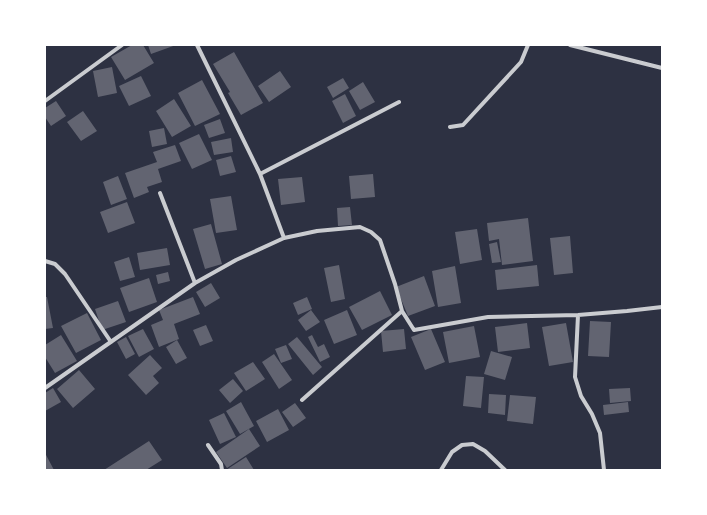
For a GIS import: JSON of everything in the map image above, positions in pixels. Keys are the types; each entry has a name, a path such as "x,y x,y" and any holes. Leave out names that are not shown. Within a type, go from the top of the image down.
{"street":[{"path":"45,102 122,45"},
{"path":"197,45 260,174 284,238"},
{"path":"450,127 463,125 521,62 528,45"},
{"path":"570,45 662,68"},
{"path":"260,174 399,102"},
{"path":"160,193 195,284"},
{"path":"45,388 195,284 236,260 284,238 317,231 360,227 371,232 380,240 395,284 402,311 414,330 488,317 578,315 627,312 662,307"},
{"path":"45,262 55,264 65,274 111,342"},
{"path":"302,400 402,311"},
{"path":"578,315 575,377 581,396 592,414 600,434 604,470"},
{"path":"441,470 452,452 462,445 473,444 485,451 505,470"},
{"path":"208,445 221,464 222,470"}],"building":[{"path":"132,45 143,45 154,63 125,80 111,57"},
{"path":"148,45 176,45 151,54"},
{"path":"234,52 263,103 241,115 228,93 230,92 213,64"},
{"path":"112,67 117,93 98,97 93,71"},
{"path":"280,71 291,87 269,102 258,86"},
{"path":"141,76 151,96 129,106 119,86"},
{"path":"343,78 349,88 333,98 327,87"},
{"path":"202,80 220,114 195,126 178,93"},
{"path":"363,82 375,102 360,110 349,91"},
{"path":"345,94 356,116 343,123 332,101"},
{"path":"174,99 191,126 172,137 156,111"},
{"path":"56,101 66,116 51,126 45,117 45,108"},
{"path":"83,111 97,131 81,141 67,122"},
{"path":"220,119 225,133 209,138 204,125"},
{"path":"164,128 167,144 152,147 149,131"},
{"path":"199,134 212,160 192,169 179,143"},
{"path":"231,138 233,152 214,155 211,142"},
{"path":"175,145 181,161 158,169 162,182 147,187 149,192 134,198 125,173 157,162 153,152"},
{"path":"231,156 236,172 220,176 216,160"},
{"path":"373,174 375,197 351,199 349,176"},
{"path":"118,176 127,199 111,205 103,182"},
{"path":"302,177 305,202 281,205 278,179"},
{"path":"231,196 237,230 216,233 210,199"},
{"path":"127,202 135,223 108,233 100,212"},
{"path":"350,207 352,225 338,226 337,208"},
{"path":"528,218 533,261 502,265 499,239 489,241 487,223"},
{"path":"211,224 222,264 205,269 193,229"},
{"path":"477,229 482,260 460,264 455,232"},
{"path":"570,236 573,273 554,275 550,238"},
{"path":"497,242 501,262 492,263 489,244"},
{"path":"167,248 170,265 140,270 137,253"},
{"path":"129,257 135,277 120,281 114,262"},
{"path":"339,265 345,299 331,302 324,268"},
{"path":"537,265 539,286 497,290 495,270"},
{"path":"455,266 461,303 438,307 432,271"},
{"path":"168,272 170,281 158,284 156,275"},
{"path":"424,276 435,306 408,316 396,287"},
{"path":"149,278 157,302 129,312 120,288"},
{"path":"211,283 220,298 205,307 196,292"},
{"path":"380,291 392,315 362,330 349,307"},
{"path":"45,297 47,297 53,328 45,329"},
{"path":"193,297 200,314 174,324 179,339 159,347 151,325 163,320 159,310"},
{"path":"307,297 312,309 298,315 293,303"},
{"path":"118,301 126,322 102,330 95,309"},
{"path":"311,310 320,322 306,331 298,320"},
{"path":"347,310 357,335 334,344 324,320"},
{"path":"87,313 101,340 76,353 61,326"},
{"path":"590,321 611,322 609,357 588,356"},
{"path":"527,323 530,348 498,352 495,327"},
{"path":"566,323 573,362 549,366 542,327"},
{"path":"206,325 213,341 200,346 193,330"},
{"path":"474,326 480,357 449,363 443,332"},
{"path":"143,329 154,349 139,357 128,336"},
{"path":"404,329 406,349 383,352 381,331"},
{"path":"431,329 445,362 425,370 411,337"},
{"path":"61,335 77,361 55,373 45,357 45,345"},
{"path":"312,335 318,347 324,344 330,357 320,362 308,337"},
{"path":"126,337 135,354 126,359 117,342"},
{"path":"297,337 322,367 313,375 288,344"},
{"path":"177,340 187,358 176,364 166,347"},
{"path":"286,345 292,359 281,363 275,349"},
{"path":"491,351 512,357 505,380 484,374"},
{"path":"274,354 292,380 279,389 262,362"},
{"path":"150,355 162,368 153,376 159,383 146,395 128,375"},
{"path":"253,362 265,379 246,391 234,373"},
{"path":"79,370 95,389 73,408 57,389"},
{"path":"466,376 484,377 481,408 463,406"},
{"path":"233,379 243,391 230,403 219,390"},
{"path":"53,388 61,402 45,411 45,393"},
{"path":"630,388 631,401 610,403 609,389"},
{"path":"489,394 506,395 505,415 488,413"},
{"path":"510,395 536,397 533,424 507,421"},
{"path":"241,402 254,426 240,434 226,411"},
{"path":"628,402 629,412 604,415 603,405"},
{"path":"295,403 306,418 293,427 282,412"},
{"path":"278,409 289,430 267,442 256,421"},
{"path":"224,413 236,437 220,444 209,420"},
{"path":"249,429 260,446 227,468 216,452"},
{"path":"149,441 162,460 146,470 104,470"},
{"path":"45,453 54,470 45,470"},
{"path":"246,457 254,470 226,470"}]}
